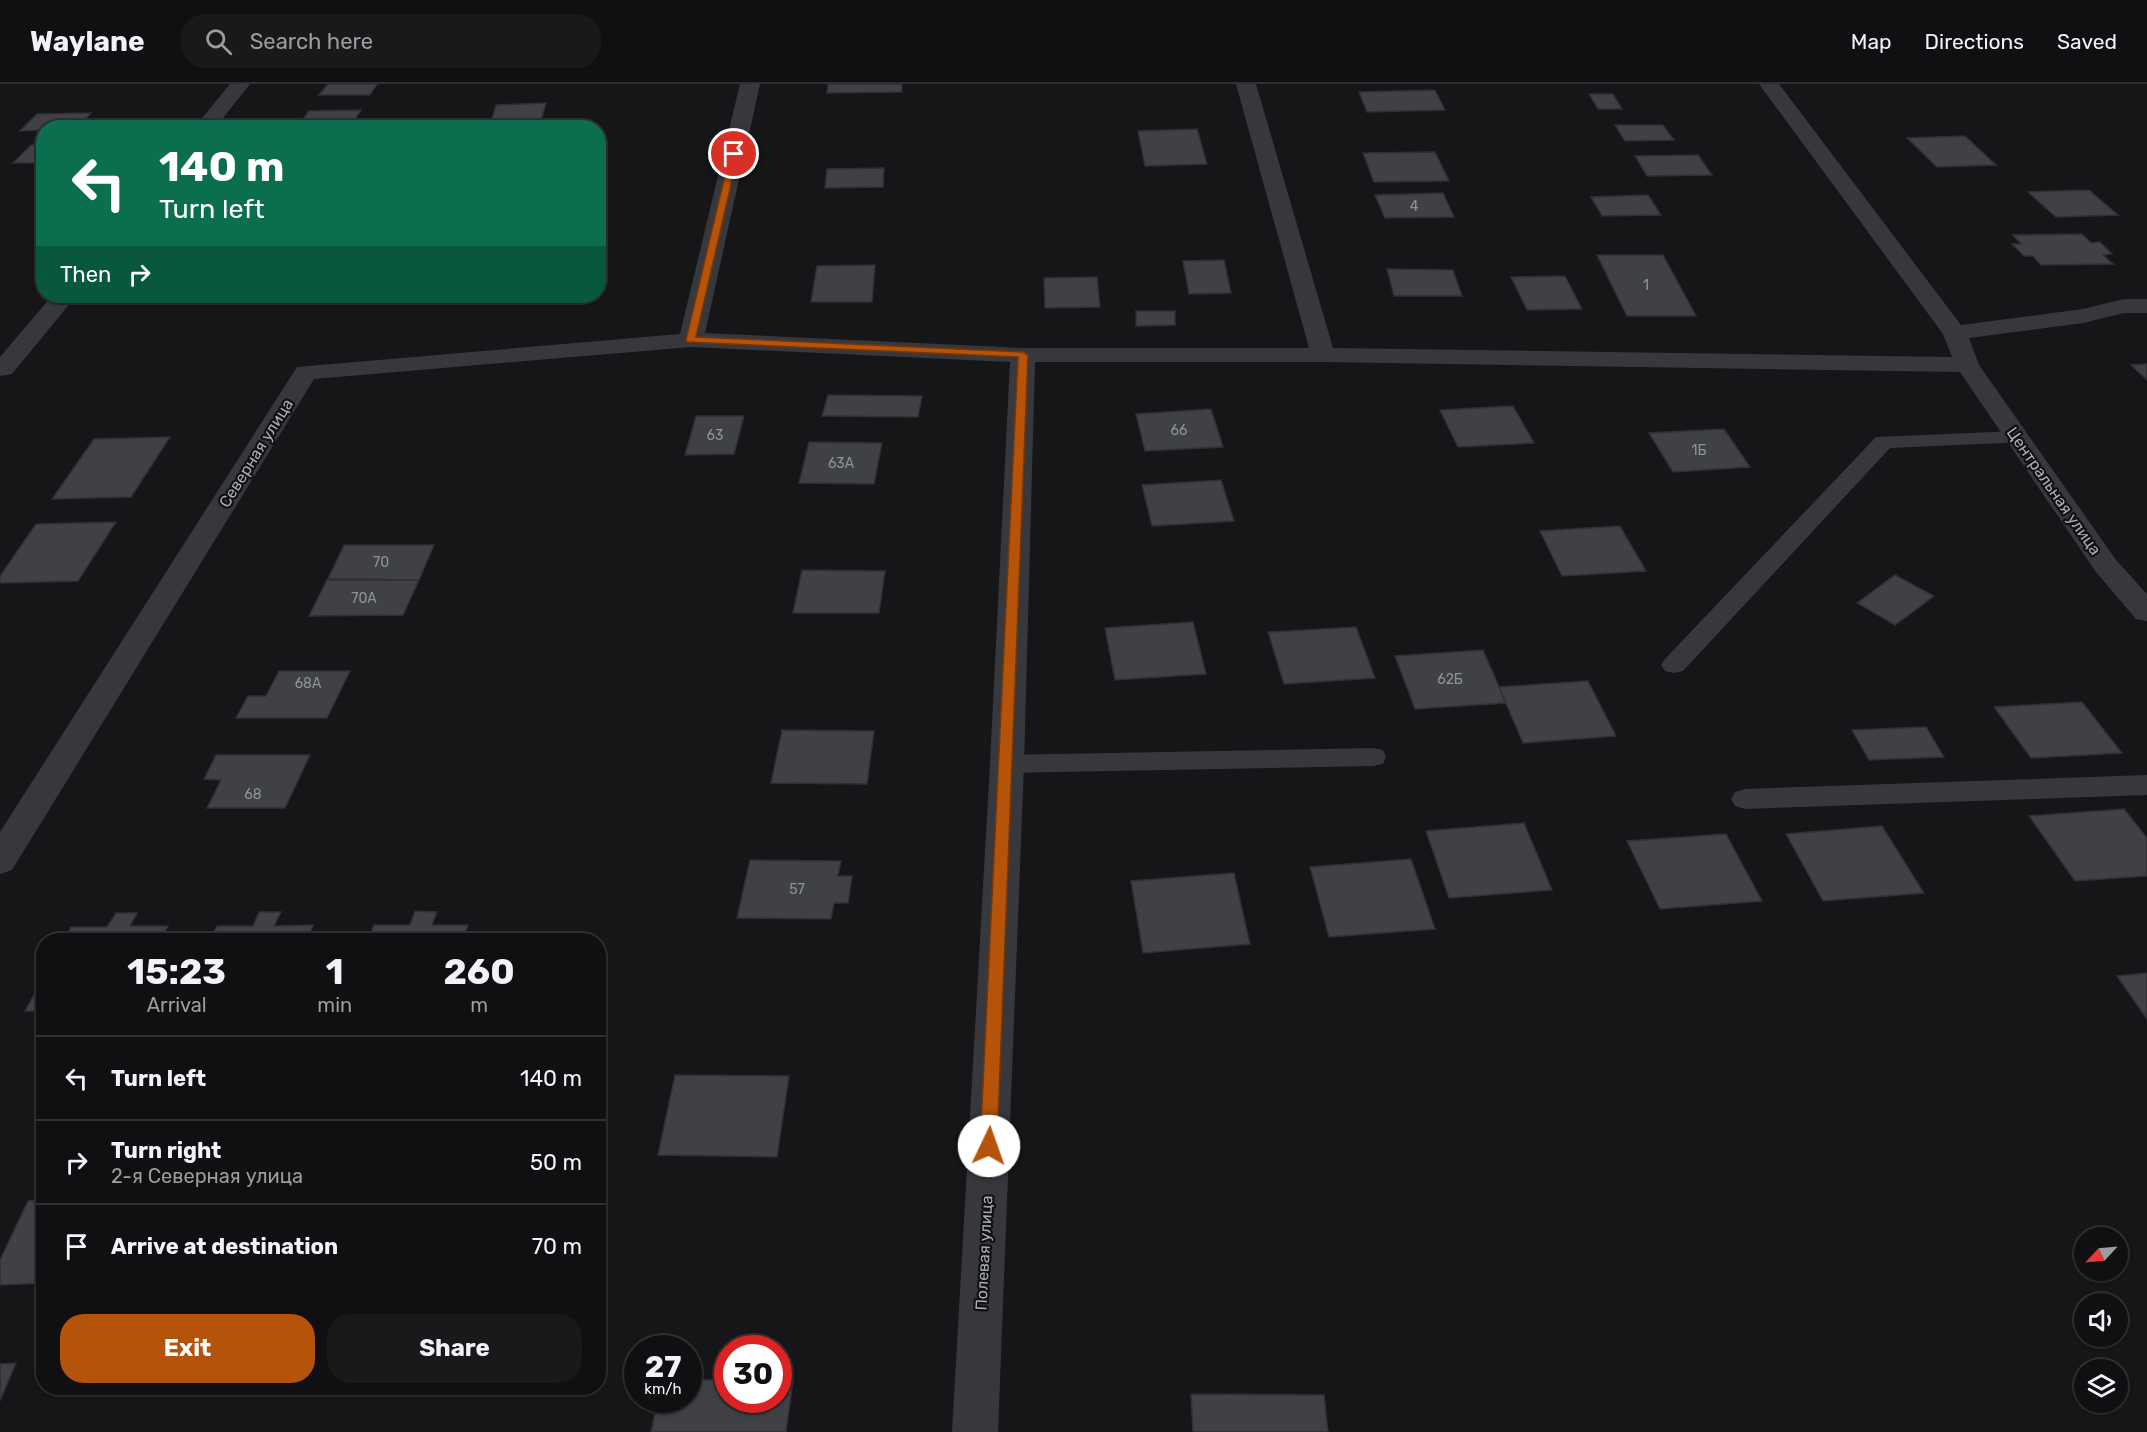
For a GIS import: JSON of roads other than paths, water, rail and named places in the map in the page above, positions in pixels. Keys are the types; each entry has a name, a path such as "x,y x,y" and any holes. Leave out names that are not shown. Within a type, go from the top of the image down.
{"street":[{"path":"211,120 240,84"},
{"path":"750,84 691,340 1023,355 1323,355 1967,364"},
{"path":"1246,84 1323,355"},
{"name":"Центральная улица","path":"1769,84 1955,333 1967,364 2106,566 2147,612"},
{"path":"3,369 58,303"},
{"path":"1955,333 2083,316 2124,306 2147,306"},
{"name":"Северная улица","path":"0,861 306,372 691,340"},
{"name":"Полевая улица","path":"975,1432 1007,764 1023,355"}],"lane":[{"path":"1674,665 1884,442 2017,437"},
{"path":"1007,764 1373,757"},
{"path":"1745,799 2147,785"}]}
